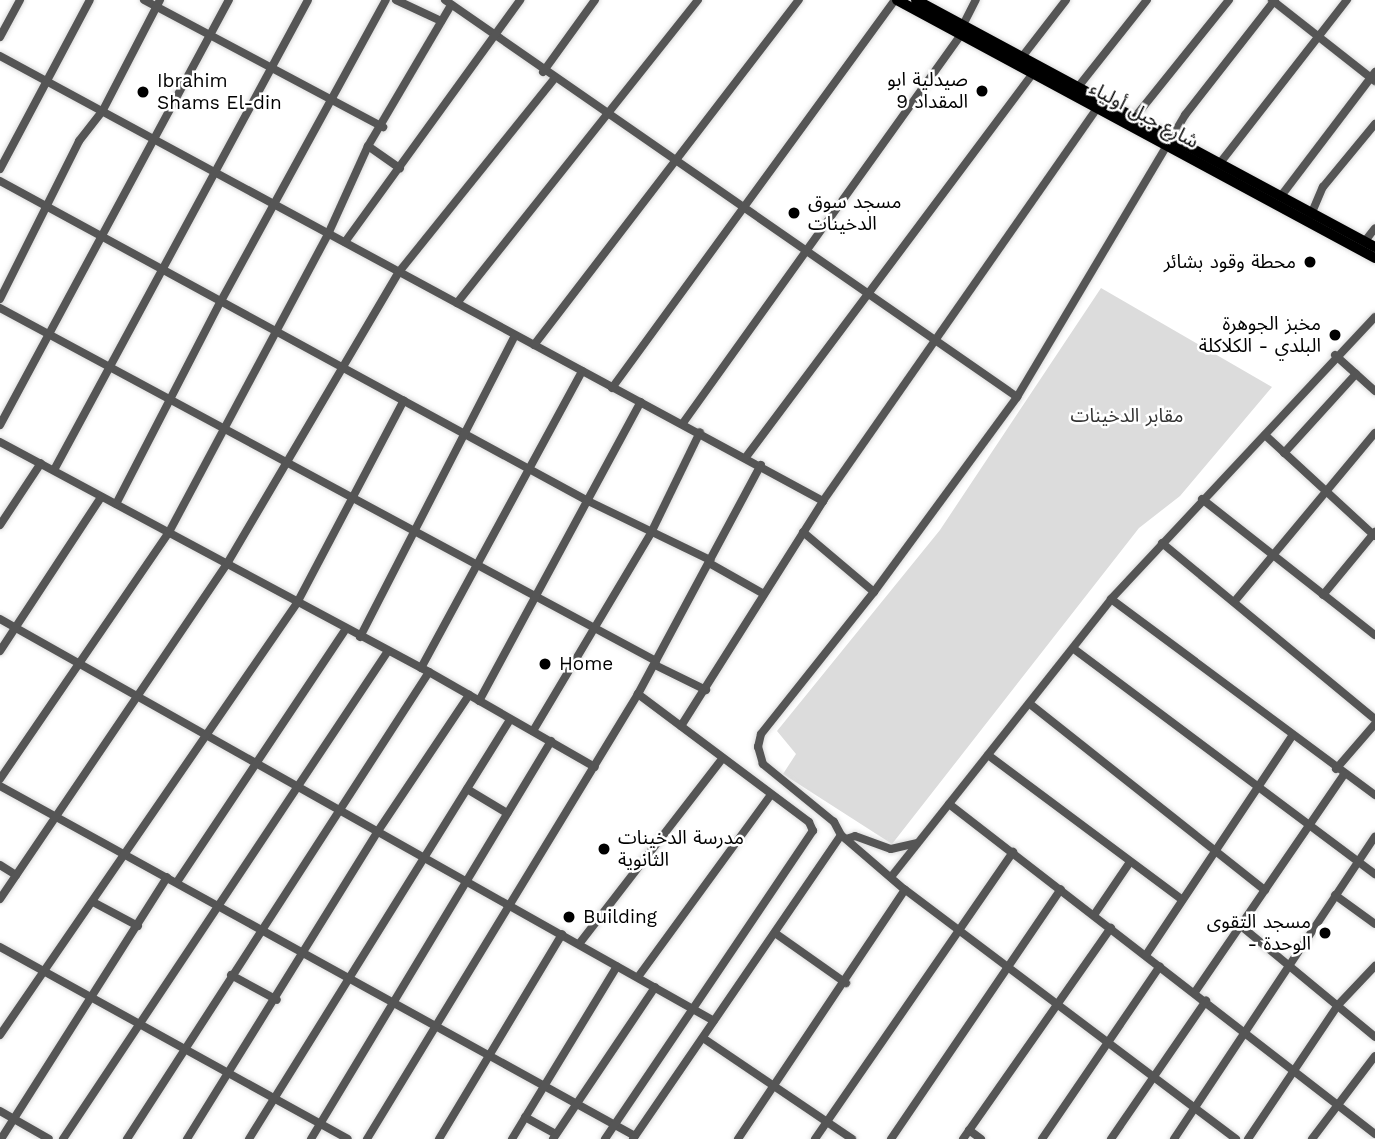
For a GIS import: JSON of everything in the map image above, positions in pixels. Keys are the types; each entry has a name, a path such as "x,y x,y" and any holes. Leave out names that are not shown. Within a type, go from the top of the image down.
{"main road":[{"name":"شارع جبل أولياء","path":"896,0 1022,57 1375,247"},
{"name":"شارع جبل أولياء","path":"916,0 1033,74 1375,258"}],"street":[{"path":"0,37 20,0"},
{"path":"0,169 90,0"},
{"path":"144,0 158,3 210,36 383,127"},
{"path":"0,425 229,0"},
{"path":"54,470 112,369 308,0"},
{"path":"116,504 221,301 386,0"},
{"path":"396,0 441,21"},
{"path":"345,242 520,0"},
{"path":"543,72 595,0"},
{"path":"457,303 698,0"},
{"path":"534,345 671,161 799,0"},
{"path":"612,387 896,0"},
{"path":"682,423 962,30 976,0"},
{"path":"1022,57 1066,0"},
{"path":"1078,87 1147,0"},
{"path":"1135,117 1229,0"},
{"path":"1236,1139 905,890 844,837 834,822 763,764 759,740 874,592 1017,397 1168,148 1185,115 1273,0 1318,37 1374,77 1281,196"},
{"path":"1220,163 1347,0"},
{"path":"0,779 76,663 169,532 329,232 368,146 383,127 441,21 448,2 606,116 868,292 1017,397"},
{"path":"0,299 81,138 103,110 158,3"},
{"path":"0,56 761,465 822,501"},
{"path":"746,457 1033,74"},
{"path":"0,899 228,562 398,272 554,79"},
{"path":"681,726 822,501 933,338 1096,109"},
{"path":"1307,223 1323,187 1375,124"},
{"path":"368,146 400,168"},
{"path":"0,181 762,593"},
{"path":"1365,241 1375,228"},
{"path":"0,308 476,566 596,627 706,690"},
{"path":"891,877 916,842 1030,704 1111,599 1202,499 1265,435 1335,355 1375,317"},
{"path":"360,637 515,335"},
{"path":"1335,355 1375,391"},
{"path":"127,1139 340,809 425,670 476,566 582,371"},
{"path":"1284,453 1356,374"},
{"path":"0,1035 297,603 350,497 404,400"},
{"path":"479,701 641,402"},
{"path":"533,731 651,533 700,432"},
{"path":"1234,602 1322,491 1375,433"},
{"path":"1265,435 1322,491 1374,534 1323,595"},
{"path":"0,442 228,562 345,630 425,670 595,767"},
{"path":"0,525 41,463"},
{"path":"367,1139 638,694 761,465"},
{"path":"0,651 101,497"},
{"path":"1202,499 1375,635"},
{"path":"803,532 874,592"},
{"path":"1162,543 1375,719"},
{"path":"1111,599 1336,769 1375,795"},
{"path":"0,619 510,903 715,1021"},
{"path":"177,881 345,630"},
{"path":"1074,649 1375,874"},
{"path":"63,1139 388,651"},
{"path":"605,1139 813,831 808,822 721,760 638,694"},
{"path":"187,1139 306,954 378,831 469,695"},
{"path":"1030,704 1265,890"},
{"path":"249,1139 351,979 421,855 467,789 510,719"},
{"path":"1336,769 1375,724"},
{"path":"1146,955 1292,736"},
{"path":"311,1139 551,741"},
{"path":"988,755 1181,899"},
{"path":"579,944 721,760"},
{"path":"1195,992 1344,774"},
{"path":"0,786 125,856 177,881 434,1027 578,1104 634,1138 844,837 855,836 891,849 916,842"},
{"path":"467,789 507,813"},
{"path":"638,977 770,796"},
{"path":"949,804 1375,1134"},
{"path":"1174,1139 1375,837"},
{"path":"815,1139 1013,852"},
{"path":"1094,915 1130,862"},
{"path":"0,866 16,875"},
{"path":"1,1139 167,877"},
{"path":"738,1139 846,983 905,890"},
{"path":"891,1139 1061,890"},
{"path":"1335,895 1375,924"},
{"path":"93,902 138,926"},
{"path":"1241,926 1375,1037"},
{"path":"963,1139 1111,928"},
{"path":"775,933 846,983"},
{"path":"439,1139 562,934"},
{"path":"0,947 348,1139"},
{"path":"1248,1139 1292,1069 1338,1005 1375,965"},
{"path":"512,1139 617,966"},
{"path":"1042,1139 1160,966"},
{"path":"231,975 277,1000"},
{"path":"526,1117 555,1137 655,987"},
{"path":"1111,1139 1206,1001"},
{"path":"703,1038 852,1139"},
{"path":"1312,1139 1375,1056"},
{"path":"0,1111 49,1139"},
{"path":"969,1130 981,1139"}],"green space":[{"name":"مقابر الدخينات","path":"1101,288 1272,387 1180,496 1139,528 892,844 783,774 796,754 777,731 940,530"}],"place":[{"name":"صيدلية ابو المقداد 9","path":"982,91"},
{"name":"Ibrahim Shams El-din","path":"143,92"},
{"name":"مسجد سوق الدخينات","path":"794,213"},
{"name":"محطة وقود بشائر","path":"1310,262"},
{"name":"مخبز الجوهرة البلدي - الكلاكلة","path":"1335,335"},
{"name":"Home","path":"545,664"},
{"name":"مدرسة الدخينات الثانوية","path":"604,849"},
{"name":"Building","path":"569,917"},
{"name":"مسجد التقوى - الوحدة","path":"1325,933"}]}
